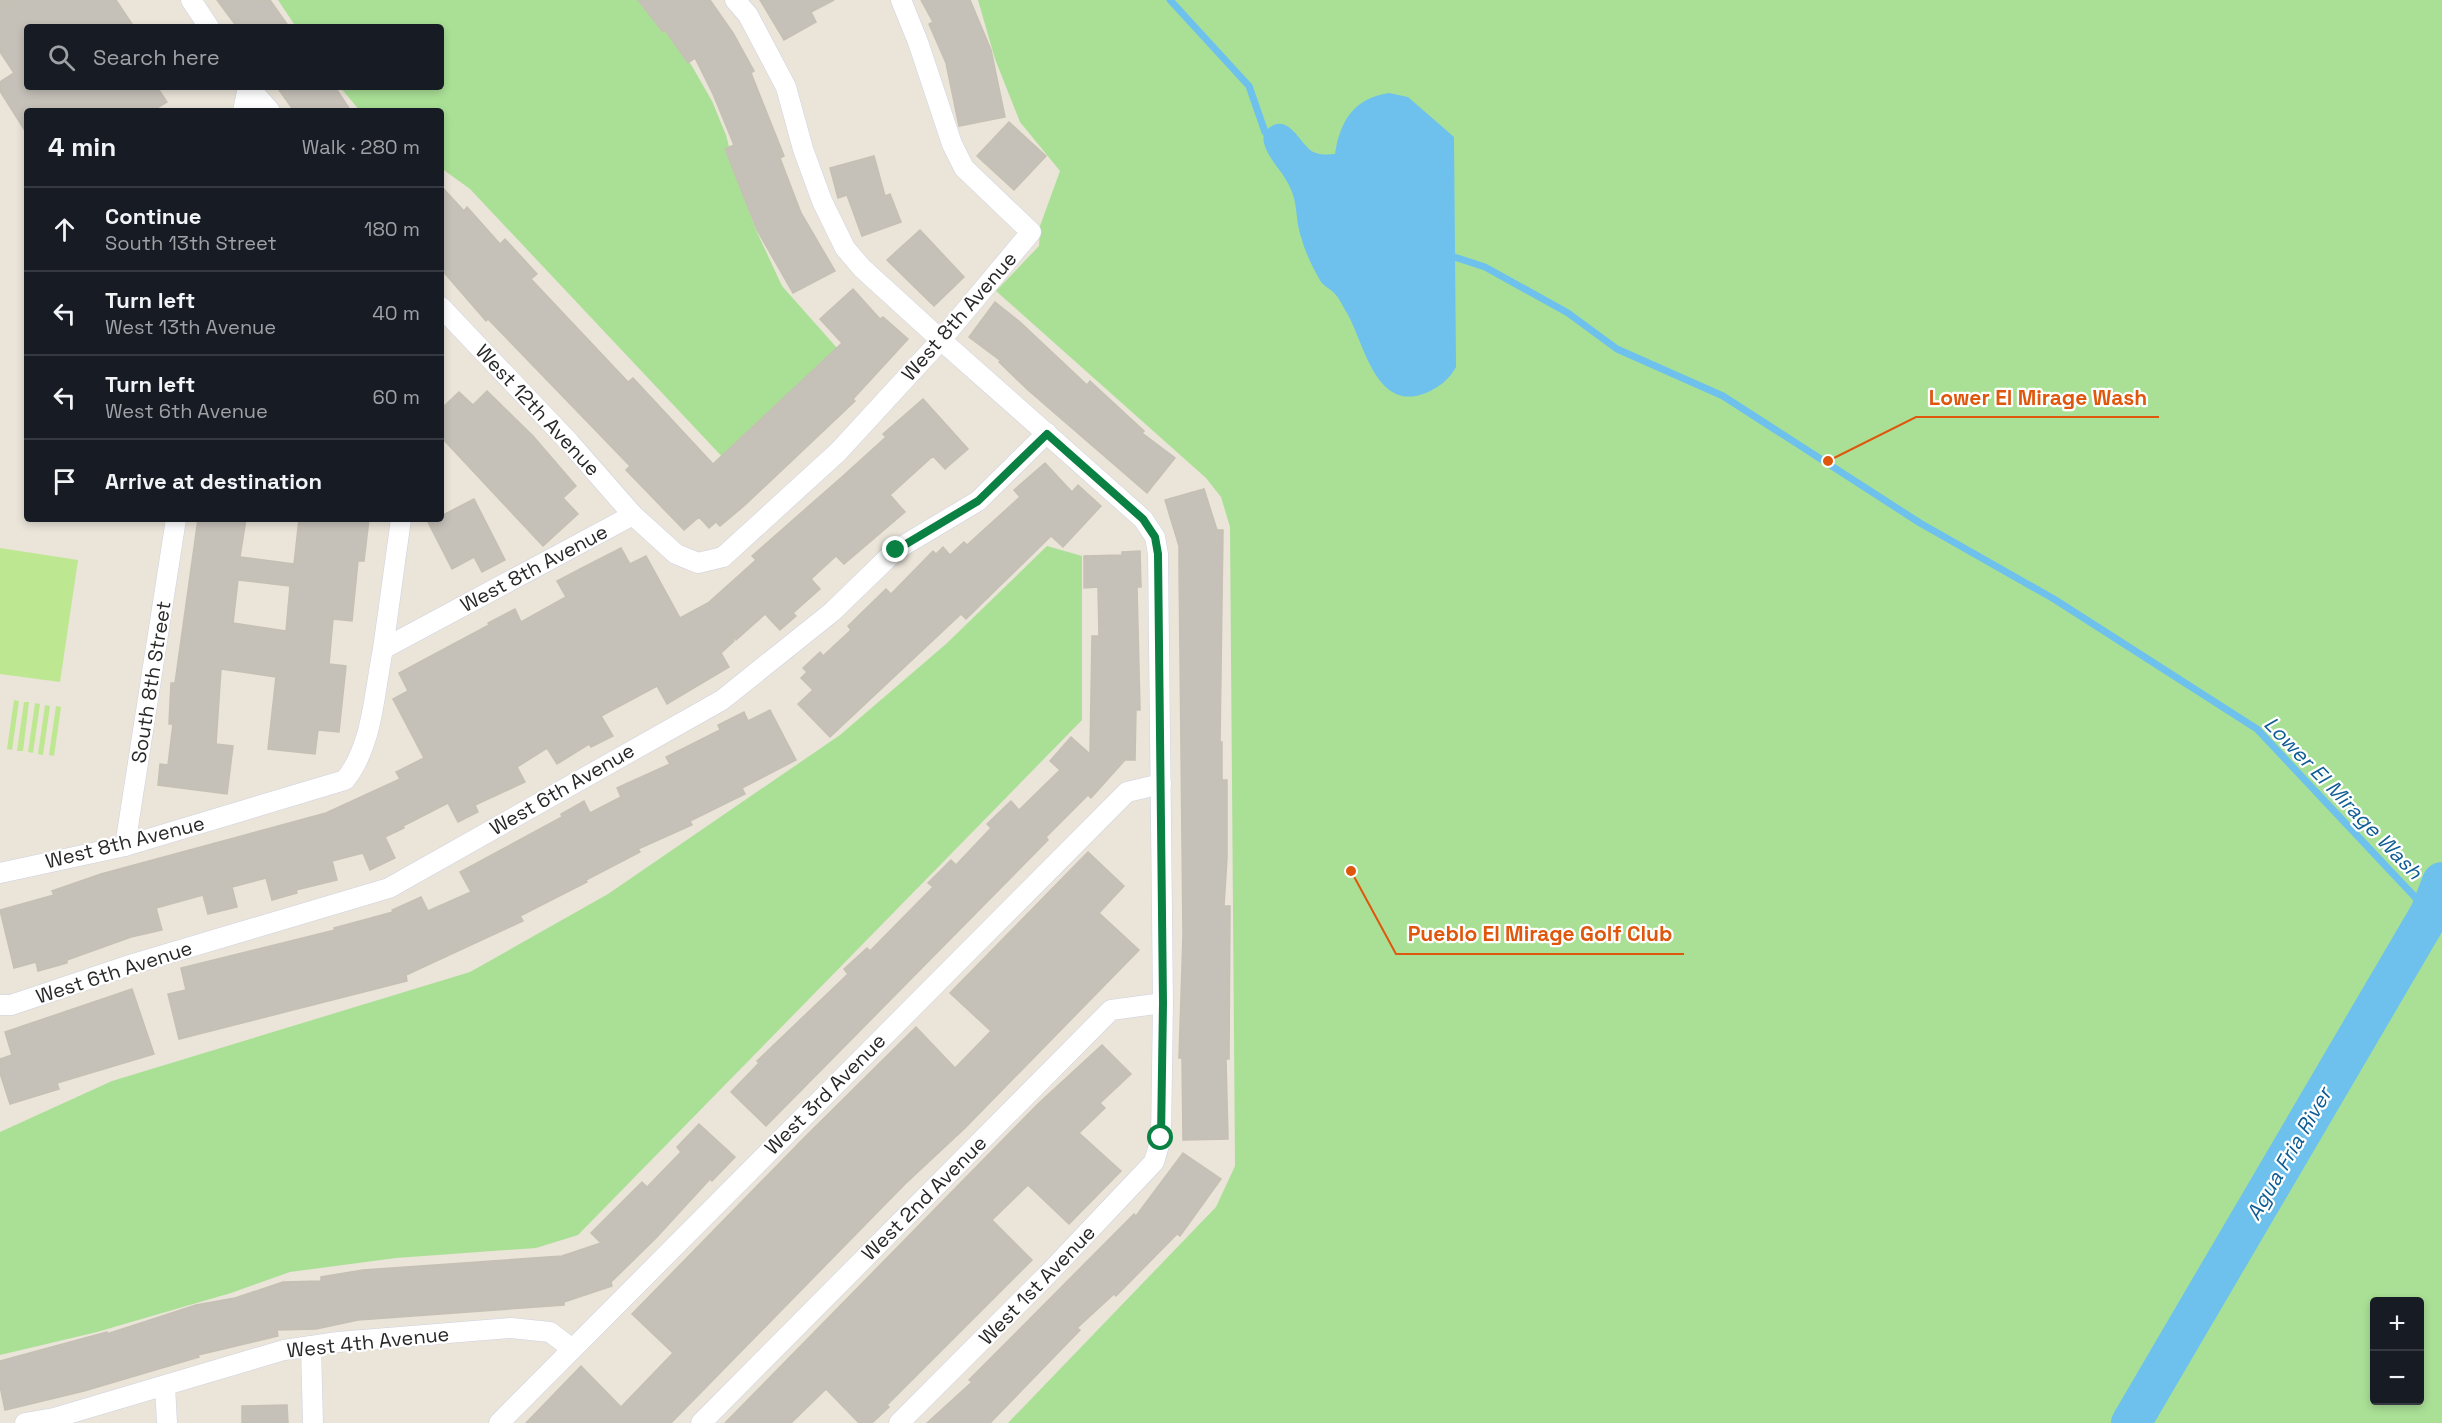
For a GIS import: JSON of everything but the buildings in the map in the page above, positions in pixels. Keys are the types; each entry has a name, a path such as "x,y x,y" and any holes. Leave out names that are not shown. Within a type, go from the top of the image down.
{"street":[{"path":"191,0 207,24"},
{"path":"735,0 748,15 786,87 803,149 822,201 845,248 862,268 1047,434"},
{"name":"West 8th Avenue","path":"0,873 125,846 345,780 358,764 364,747 383,649 633,515 676,554 698,563 723,557 838,452 941,340 1031,232 964,168 952,144 918,42 901,0"},
{"path":"244,108 247,90"},
{"path":"251,90 267,108"},
{"name":"West 12th Avenue","path":"444,310 570,443 633,515"},
{"name":"West 1st Avenue","path":"899,1423 1048,1274 1154,1162 1161,1138 1163,1003 1158,554 1155,537 1143,519 1047,434"},
{"name":"West 6th Avenue","path":"0,1005 11,1005 133,964 389,888 722,700 832,612 896,550 978,501 1047,434"},
{"name":"South 8th Street","path":"125,846 176,522"},
{"path":"383,649 401,522"},
{"name":"West 3rd Avenue","path":"499,1423 571,1348 1127,792 1161,784"},
{"name":"West 2nd Avenue","path":"700,1423 1111,1010 1163,1003"},
{"name":"West 4th Avenue","path":"25,1423 54,1418 284,1350 312,1346 511,1328 550,1332 571,1348"},
{"path":"312,1346 313,1423"},
{"path":"165,1386 167,1423"}],"green space":[{"path":"278,0 641,0 685,54 712,101 726,135 738,181 756,230 782,286 837,348 728,463 470,189 444,170 444,108 358,108 342,90 444,90 444,24 294,24"},
{"path":"978,0 2442,0 2442,1423 1008,1423 1216,1207 1235,1166 1230,527 1221,497 1206,478 996,291 1039,246 1040,226 1060,171 1020,122 995,59"},
{"path":"1047,546 1082,556 1082,720 578,1235 536,1248 396,1258 290,1272 231,1293 97,1332 0,1355 0,1132 112,1081 470,972 608,894 840,735 946,644"},
{"path":"0,548 78,560 60,682 0,674"},
{"path":"14,700 19,701 12,750 7,749"},
{"path":"24,702 29,702 23,751 17,751"},
{"path":"35,703 40,704 33,753 28,752"},
{"path":"45,705 50,706 43,755 38,754"},
{"path":"56,706 61,707 54,756 49,755"}],"water":[{"path":"1389,93 1408,97 1454,137 1456,367 1447,379 1435,388 1409,397 1395,393 1384,385 1374,372 1354,326 1340,301 1318,277 1299,231 1295,201 1289,184 1271,159 1263,139 1269,128 1275,124 1281,124 1292,130 1311,151 1335,154 1341,131 1351,113 1366,100"}],"waterway":[{"name":"Lower El Mirage Wash","path":"1170,0 1249,86 1265,132 1271,138"},
{"name":"Lower El Mirage Wash","path":"1448,255 1485,267 1568,313 1617,349 1723,396 1920,523 2054,599 2257,729 2430,913"},
{"name":"Agua Fria River","path":"2131,1423 2430,913 2442,882"}],"place":[{"name":"Lower El Mirage Wash","path":"1828,461"},
{"name":"Pueblo El Mirage Golf Club","path":"1351,871"}],"route":[{"path":"896,550 978,501 1047,434 1143,519 1155,537 1158,554 1161,784 1163,1003 1161,1138"}]}
